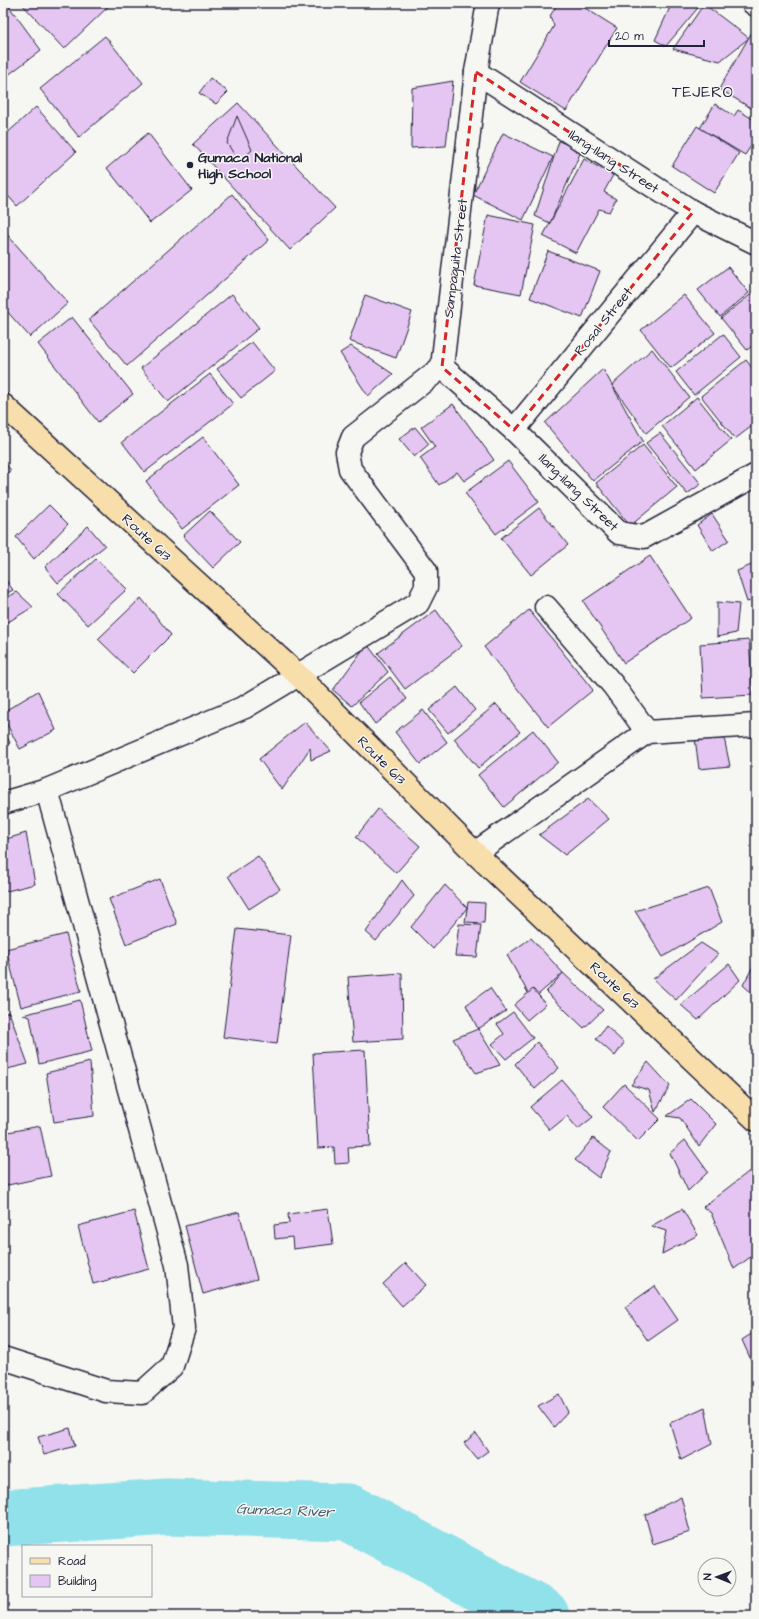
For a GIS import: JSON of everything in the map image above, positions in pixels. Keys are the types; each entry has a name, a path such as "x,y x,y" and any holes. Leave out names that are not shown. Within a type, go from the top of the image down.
{"main road":[{"name":"Route 613","path":"3,405 299,676 475,853 756,1120"}],"street":[{"name":"Sampaguita Street","path":"442,367 476,72 488,3"},
{"name":"Ilang-Ilang Street","path":"476,72 693,212 756,243"},
{"name":"Rosal Street","path":"514,430 693,212"},
{"path":"3,803 47,790 245,707 299,676 418,603 426,587 426,571 350,469 347,452 354,437 442,367"},
{"name":"Ilang-ilang Street","path":"442,367 514,430 619,533 644,537 756,475"},
{"path":"546,607 613,686 647,732"},
{"path":"475,853 647,732 756,725"},
{"path":"3,1358 106,1391 142,1393 172,1366 184,1328 177,1265 47,790"}],"highlighted area":[{"path":"476,72 693,212 514,430 442,367"}],"building":[{"path":"21,3 112,3 64,49"},
{"path":"558,3 577,3 617,28 566,111 520,82 554,26 550,16"},
{"path":"672,3 702,3 666,46 655,40"},
{"path":"704,4 749,38 720,61 673,49"},
{"path":"8,5 41,50 3,79 3,9"},
{"path":"756,25 756,111 719,89"},
{"path":"105,36 143,83 79,137 40,89"},
{"path":"210,78 228,92 216,104 199,93"},
{"path":"453,81 446,146 411,148 412,88"},
{"path":"238,103 335,208 290,250 193,144"},
{"path":"715,104 734,116 738,110 756,121 756,138 745,155 700,128"},
{"path":"36,107 76,152 17,206 3,190 3,137"},
{"path":"237,116 252,150 239,162 227,143"},
{"path":"697,126 739,153 714,193 672,166"},
{"path":"148,133 192,190 150,223 107,168"},
{"path":"503,133 553,157 523,220 473,195"},
{"path":"559,141 581,151 550,223 535,216"},
{"path":"584,159 613,175 604,192 616,199 609,212 599,209 576,253 543,236"},
{"path":"232,194 269,240 127,366 89,320"},
{"path":"488,215 535,225 521,294 474,285"},
{"path":"3,230 68,303 30,337 3,307"},
{"path":"548,251 600,271 582,318 530,298"},
{"path":"728,267 749,293 720,317 698,290"},
{"path":"754,292 756,295 756,343 747,350 721,318"},
{"path":"232,294 259,328 168,402 141,368"},
{"path":"365,295 412,312 396,358 349,341"},
{"path":"684,295 715,333 671,368 641,330"},
{"path":"72,317 133,394 98,422 38,344"},
{"path":"723,334 741,357 694,395 676,372"},
{"path":"252,342 275,371 241,398 217,369"},
{"path":"351,346 393,374 368,396 340,353"},
{"path":"652,349 689,397 646,433 612,385"},
{"path":"746,360 756,373 756,423 735,439 701,396"},
{"path":"603,369 643,441 593,481 545,423"},
{"path":"210,374 233,404 145,472 122,442"},
{"path":"697,397 731,440 696,469 662,426"},
{"path":"453,404 494,460 464,481 457,472 439,485 420,458 435,447 421,427"},
{"path":"415,427 429,444 414,457 399,439"},
{"path":"660,433 701,484 687,494 646,443"},
{"path":"203,437 239,485 182,529 146,481"},
{"path":"643,445 677,487 630,526 596,483"},
{"path":"508,461 539,502 496,534 465,493"},
{"path":"3,462 11,470 3,477"},
{"path":"49,505 68,524 34,559 16,537"},
{"path":"539,508 568,545 531,575 501,538"},
{"path":"210,511 240,542 213,568 183,536"},
{"path":"712,514 729,540 713,551 697,525"},
{"path":"88,526 105,546 58,583 45,567"},
{"path":"650,556 691,618 624,663 583,601"},
{"path":"96,559 127,589 88,625 58,594"},
{"path":"756,563 756,599 747,602 737,571"},
{"path":"3,576 13,590 3,595"},
{"path":"17,592 33,607 3,625 3,600"},
{"path":"141,598 171,635 133,673 98,639"},
{"path":"717,602 739,604 736,633 717,637"},
{"path":"436,610 462,646 405,689 378,653"},
{"path":"529,610 593,690 548,727 484,647"},
{"path":"749,640 753,695 703,698 700,644"},
{"path":"367,644 388,672 352,706 333,690"},
{"path":"390,677 407,699 375,724 359,702"},
{"path":"457,687 475,710 448,733 429,710"},
{"path":"38,691 56,730 20,749 3,717 3,712"},
{"path":"496,704 520,732 478,768 454,739"},
{"path":"423,710 447,742 420,764 395,732"},
{"path":"305,722 331,751 311,760 310,748 282,790 259,759"},
{"path":"3,728 10,743 3,747"},
{"path":"533,730 558,762 504,807 478,775"},
{"path":"723,733 730,766 699,769 695,738"},
{"path":"588,799 609,819 565,855 539,835"},
{"path":"378,809 420,846 396,873 356,837"},
{"path":"26,833 35,884 3,892 3,840"},
{"path":"258,856 280,889 249,909 228,876"},
{"path":"160,879 177,924 126,944 109,899"},
{"path":"402,880 414,896 376,941 366,932"},
{"path":"445,885 467,908 433,949 411,927"},
{"path":"709,888 722,922 663,957 635,911"},
{"path":"468,902 485,903 484,923 465,922"},
{"path":"459,924 481,925 477,957 455,956"},
{"path":"237,929 291,935 277,1044 223,1037"},
{"path":"66,934 81,991 21,1007 6,949"},
{"path":"531,938 563,973 532,1000 507,955"},
{"path":"701,943 718,954 676,1000 653,979"},
{"path":"756,961 756,997 743,985"},
{"path":"729,964 740,980 698,1020 681,1005"},
{"path":"402,973 403,1039 353,1042 348,977"},
{"path":"563,973 603,1010 584,1028 546,992"},
{"path":"490,988 506,1011 478,1029 466,1005"},
{"path":"533,989 546,1004 527,1020 514,1005"},
{"path":"80,1000 92,1051 39,1064 30,1017 23,1015"},
{"path":"9,1012 28,1064 3,1070 3,1014"},
{"path":"513,1012 533,1038 506,1059 492,1044 504,1034 497,1024"},
{"path":"606,1026 624,1043 615,1056 596,1039"},
{"path":"478,1029 500,1065 476,1073 453,1039"},
{"path":"537,1042 559,1068 535,1089 515,1064"},
{"path":"365,1050 370,1146 348,1147 349,1163 335,1164 334,1147 318,1148 313,1053"},
{"path":"90,1062 94,1116 54,1122 46,1073"},
{"path":"648,1062 670,1086 655,1112 649,1090 631,1085"},
{"path":"562,1080 593,1117 578,1129 567,1116 550,1130 530,1107"},
{"path":"624,1084 660,1119 638,1141 603,1107"},
{"path":"691,1099 716,1124 699,1146 680,1118 667,1116"},
{"path":"40,1126 51,1176 3,1186 3,1133"},
{"path":"593,1138 611,1152 599,1178 575,1160"},
{"path":"685,1140 708,1172 688,1191 670,1153"},
{"path":"756,1166 756,1253 734,1269 711,1213 703,1207"},
{"path":"328,1209 333,1244 293,1249 292,1237 275,1239 274,1225 289,1223 288,1214"},
{"path":"682,1209 698,1235 662,1254 666,1231 651,1226"},
{"path":"134,1211 149,1269 93,1284 78,1226"},
{"path":"239,1212 257,1279 203,1294 185,1226"},
{"path":"406,1263 426,1285 402,1306 383,1284"},
{"path":"655,1286 678,1320 648,1341 625,1307"},
{"path":"756,1331 756,1371 742,1340"},
{"path":"559,1394 568,1412 554,1427 538,1406"},
{"path":"705,1407 712,1444 681,1460 670,1423"},
{"path":"70,1428 75,1446 44,1455 38,1437"},
{"path":"476,1433 488,1451 477,1459 464,1443"},
{"path":"681,1497 690,1532 653,1544 645,1515"}],"waterway":[{"name":"Gumaca River","path":"3,1518 168,1507 348,1512 541,1616"}],"place":[{"name":"Gumaca National High School","path":"190,165"}],"district":[{"name":"TEJERO","path":"703,92"}]}
